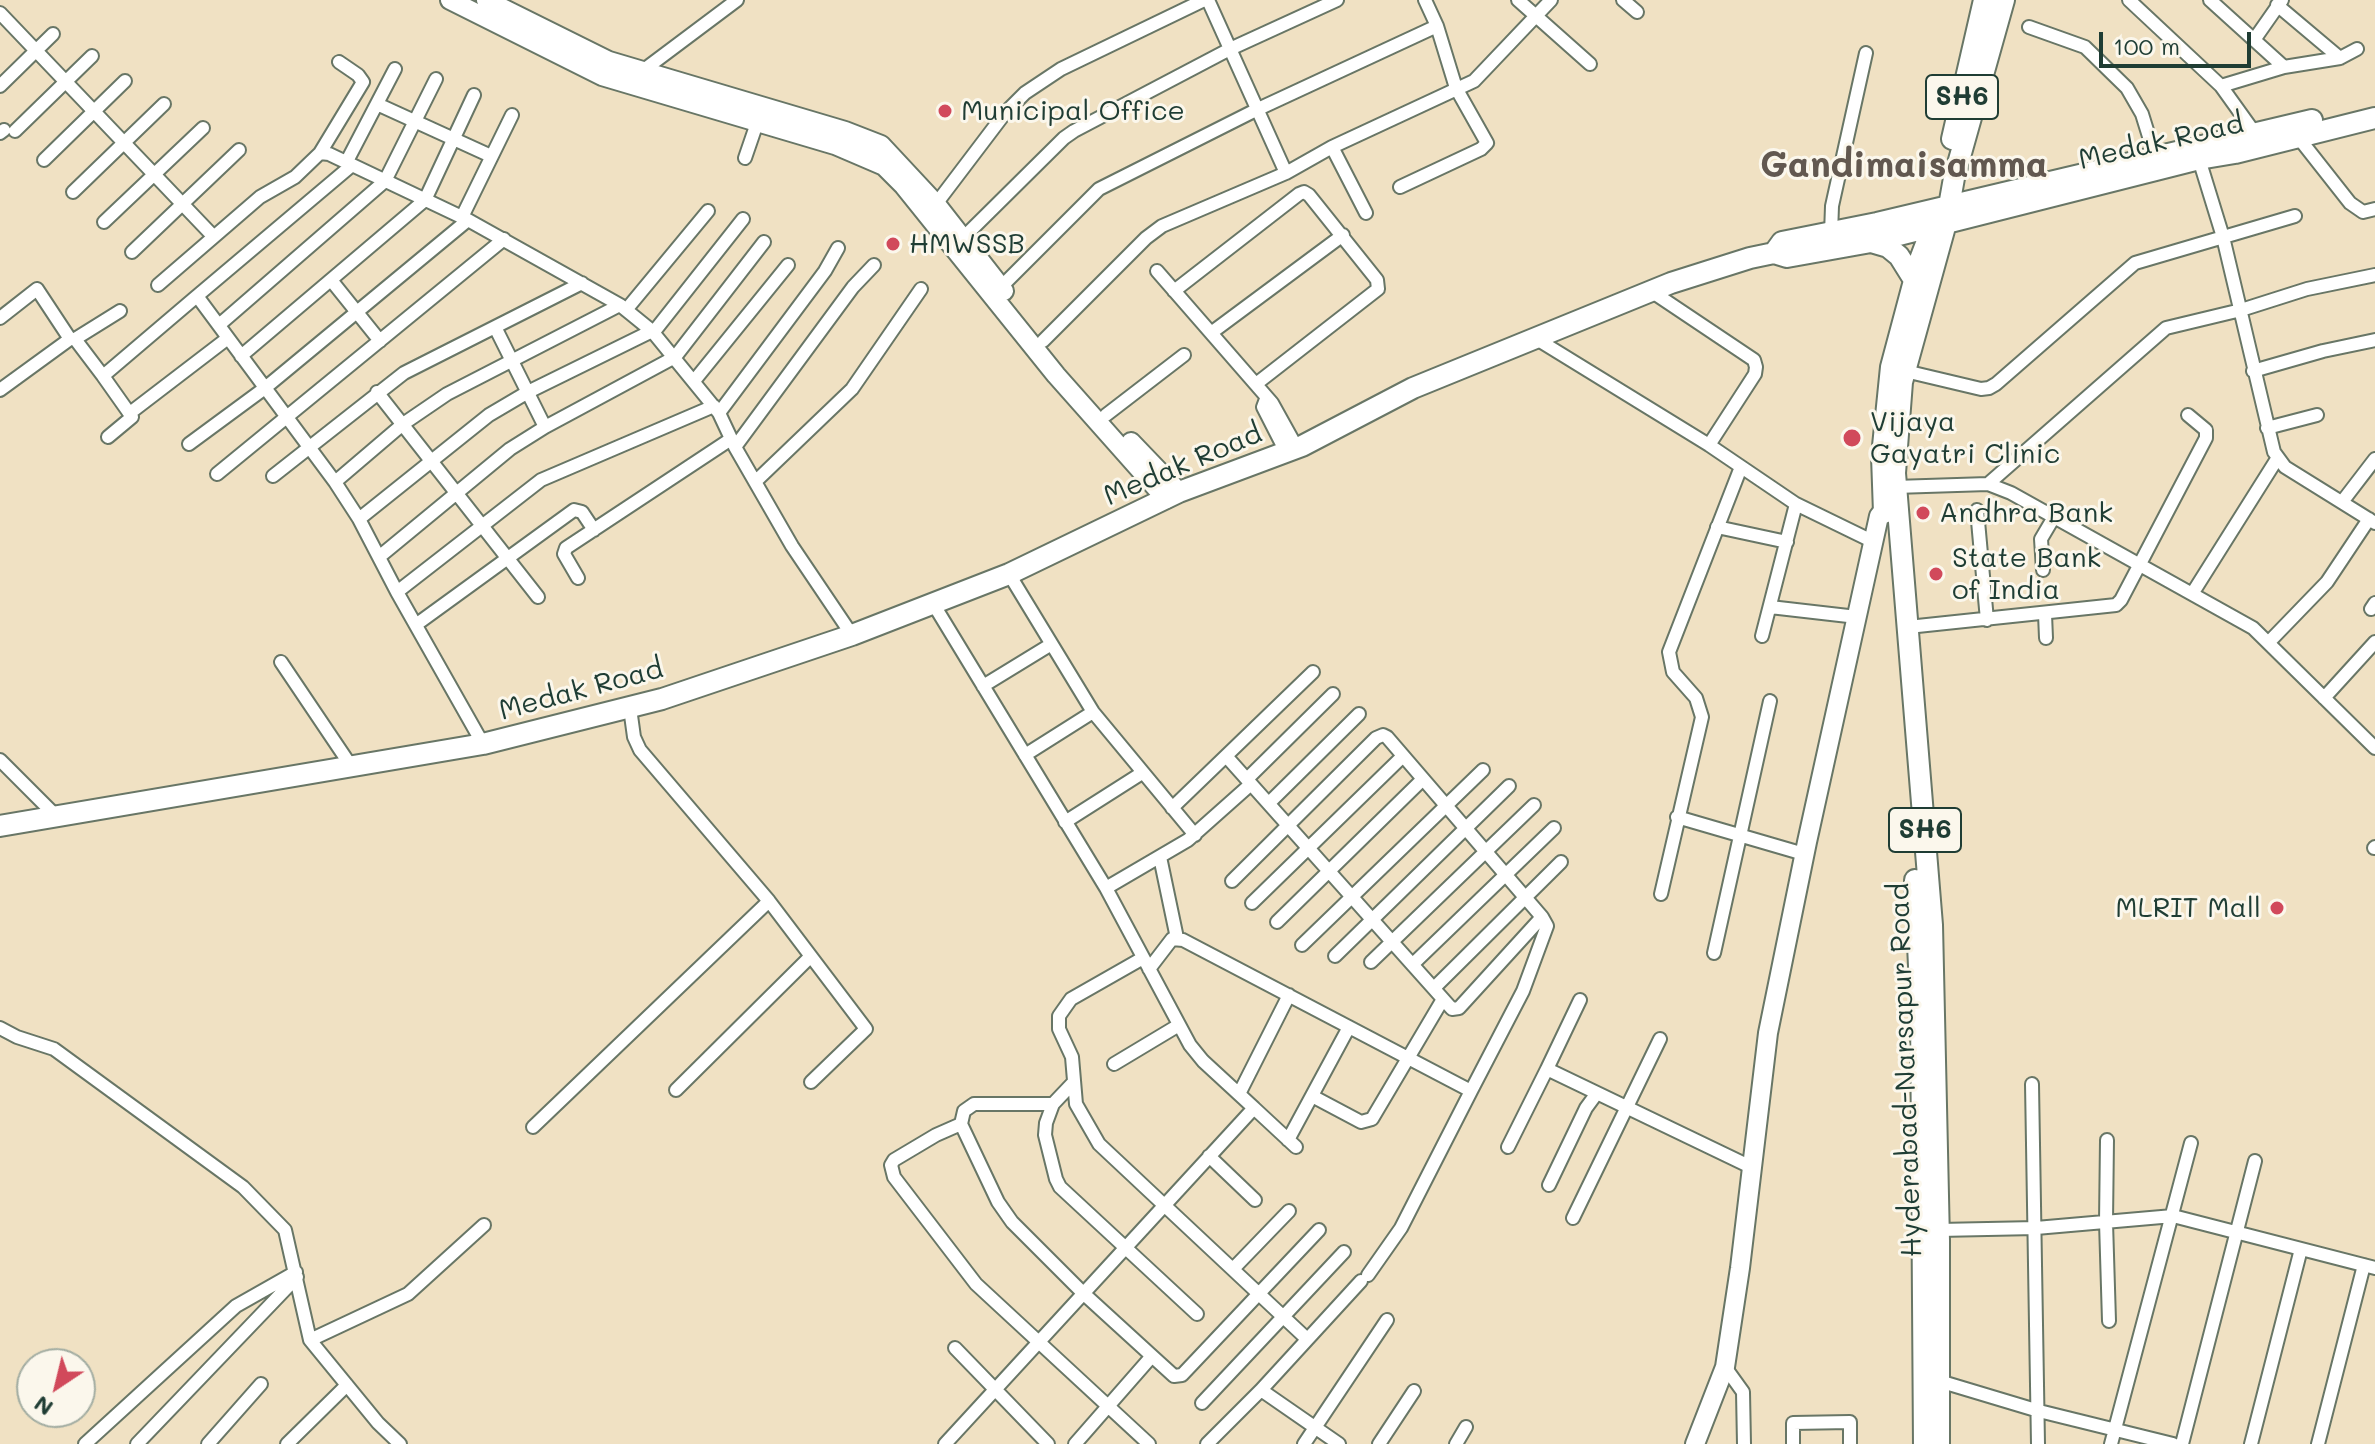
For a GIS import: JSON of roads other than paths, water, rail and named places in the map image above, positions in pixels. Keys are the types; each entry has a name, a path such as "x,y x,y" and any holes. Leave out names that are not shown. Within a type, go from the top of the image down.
{"main road":[{"name":"SH6","path":"1941,215 1984,0"},
{"name":"SH6","path":"1941,215 2004,0"},
{"path":"1774,253 1782,242 1941,215 2254,132 2285,135 2375,106"},
{"name":"Medak Road","path":"0,826 483,744 630,708 934,605 1009,574 1172,496 1292,450 1413,388 1651,291 1774,253 1787,257 1871,242 1941,215 2199,159 2285,135 2375,118"},
{"name":"Hyderabad-Narsapur Road","path":"1924,1444 1920,972 1913,850 1881,487 1884,416 1891,367 1914,280 1941,215"},
{"name":"Hyderabad-Narsapur Road","path":"1939,1444 1939,1230 1932,925 1895,487 1899,398 1941,215"},
{"path":"1871,242 1888,247 1899,256 1914,280"}],"street":[{"path":"450,0 588,60 641,72 845,131 904,186 1056,375 1172,496"},
{"path":"486,0 631,86 835,145 868,150 881,145 936,204 1043,341 1172,496"},
{"path":"641,72 737,0"},
{"path":"936,204 1005,113 1025,93 1061,69 1206,0 1286,173"},
{"path":"963,238 1064,138 1230,49 1337,0"},
{"path":"1400,187 1486,146 1486,138 1456,88 1437,26 1425,0"},
{"path":"1518,0 1590,64"},
{"path":"1043,341 1146,238 1162,226 1286,173 1332,147 1474,81 1551,0"},
{"path":"1623,0 1637,12"},
{"path":"2129,0 2221,86 2254,132"},
{"path":"2218,3 2284,67"},
{"path":"2254,40 2280,3 2340,58"},
{"path":"1,18 213,236"},
{"path":"1001,287 1099,189 1256,110 1437,26"},
{"path":"2029,27 2085,47 2127,88 2142,114 2155,156"},
{"path":"0,86 53,34"},
{"path":"2221,86 2284,67 2340,58 2357,49"},
{"path":"1831,234 1832,206 1866,53"},
{"path":"6,131 92,56"},
{"path":"158,285 260,197 295,177 320,153 363,82 339,62"},
{"path":"103,376 349,165 395,69"},
{"path":"219,325 385,181 436,79"},
{"path":"44,160 125,81"},
{"path":"241,356 425,200 474,95"},
{"path":"73,192 164,104"},
{"path":"377,104 491,156"},
{"path":"189,444 265,388 465,218 512,115"},
{"path":"745,158 757,123"},
{"path":"104,222 203,128"},
{"path":"2285,135 2350,203 2363,212 2375,209"},
{"path":"1332,147 1366,213"},
{"path":"132,252 239,150"},
{"path":"320,153 465,218 504,239 623,308 652,332 717,410 804,566 852,635"},
{"path":"2199,159 2223,237 2253,371 2277,459 2372,521 2327,582 2269,642"},
{"path":"1174,291 1304,192 1309,195 1377,280 1378,289 1256,384"},
{"path":"335,482 403,424 459,388 623,308 708,211"},
{"path":"1905,371 1981,389 1989,388 2135,263 2295,216"},
{"path":"359,519 477,423 528,392 652,332 743,219"},
{"path":"1211,333 1343,235"},
{"path":"217,474 504,239"},
{"path":"379,557 501,456 545,427 675,357 764,242"},
{"path":"397,592 541,480 717,410 825,271 838,248"},
{"path":"694,381 788,265"},
{"path":"578,578 564,550 733,443 853,287 874,265"},
{"path":"1157,271 1272,403 1292,450"},
{"path":"1988,484 2166,328 2241,310 2307,289 2375,275"},
{"path":"331,280 380,341"},
{"path":"273,476 404,373 582,283"},
{"path":"0,318 37,289 130,413 131,420 108,437"},
{"path":"755,482 852,389 921,289"},
{"path":"1651,291 1754,360 1755,374 1709,445"},
{"path":"197,296 359,519 483,744"},
{"path":"0,390 72,339 120,311"},
{"path":"495,327 545,427"},
{"path":"1534,337 1709,445 1796,504 1874,542"},
{"path":"130,413 228,338"},
{"path":"2253,371 2375,340"},
{"path":"1106,415 1184,355"},
{"path":"377,392 538,597"},
{"path":"1908,627 2116,605 2206,438 2206,430 2188,415"},
{"path":"2267,428 2317,415"},
{"path":"2192,594 2277,459"},
{"path":"2342,502 2375,459"},
{"path":"1661,894 1702,717 1696,698 1673,672 1669,652 1741,467"},
{"path":"1895,487 1988,484 2011,493 2253,628 2372,741"},
{"path":"1762,636 1796,504"},
{"path":"417,624 577,509 594,530"},
{"path":"1695,1444 1725,1367 1768,1033 1804,854 1879,516 1884,510"},
{"path":"1977,510 1987,620"},
{"path":"2043,570 2041,539 2054,517"},
{"path":"1717,527 1787,542"},
{"path":"1009,574 1093,712 1195,835"},
{"path":"934,605 1106,888 1196,1054 1292,1143 1312,1096 1349,1027"},
{"path":"1770,607 1857,617"},
{"path":"2045,614 2046,638"},
{"path":"2324,698 2375,642"},
{"path":"983,686 1050,645"},
{"path":"281,662 351,766"},
{"path":"1172,808 1313,672"},
{"path":"1106,888 1195,835 1333,694"},
{"path":"1714,953 1770,701"},
{"path":"630,708 634,737 640,750 769,901 866,1029 811,1082"},
{"path":"1025,755 1093,712"},
{"path":"1269,803 1359,714"},
{"path":"1207,1444 1365,1278 1401,1228 1523,991 1547,926 1387,737 1380,736 1232,881"},
{"path":"1226,756 1456,1010 1542,917"},
{"path":"1252,903 1403,756"},
{"path":"0,760 57,817"},
{"path":"1302,945 1483,770"},
{"path":"1065,822 1142,773"},
{"path":"1277,922 1423,779"},
{"path":"1335,956 1509,786"},
{"path":"1371,962 1534,805"},
{"path":"1677,817 1804,854"},
{"path":"1413,964 1554,828"},
{"path":"1160,857 1177,938"},
{"path":"1434,988 1561,862"},
{"path":"533,1127 769,901"},
{"path":"1177,938 1168,942 1146,964 1064,1005 1057,1023 1072,1057 1076,1104 1099,1144 1307,1339"},
{"path":"1177,938 1471,1091"},
{"path":"676,1090 810,957"},
{"path":"1239,1094 1289,995"},
{"path":"1312,1096 1361,1122 1368,1122 1443,999"},
{"path":"1508,1147 1580,1000"},
{"path":"1114,1064 1179,1025"},
{"path":"0,1028 54,1049 243,1187 285,1230 310,1340 378,1423 400,1444"},
{"path":"1573,1218 1660,1039"},
{"path":"1547,1069 1753,1168"},
{"path":"1072,1084 1053,1104 1045,1135 1060,1187 1197,1314"},
{"path":"2032,1084 2038,1444"},
{"path":"1549,1185 1586,1108 1597,1093"},
{"path":"1053,1104 974,1104 964,1111 961,1124 998,1202 1012,1222 1083,1293 1174,1376 1182,1375 1319,1230"},
{"path":"945,1444 1254,1108"},
{"path":"961,1124 894,1160 892,1171 968,1275 1149,1444"},
{"path":"2107,1140 2109,1321"},
{"path":"2111,1444 2191,1143"},
{"path":"1209,1156 1255,1200"},
{"path":"2182,1444 2255,1161"},
{"path":"1233,1269 1289,1211"},
{"path":"1939,1230 2036,1228 2173,1216 2370,1267 2318,1444"},
{"path":"310,1340 408,1294 484,1225"},
{"path":"2251,1444 2301,1249"},
{"path":"1202,1403 1344,1252"},
{"path":"144,1442 296,1274"},
{"path":"85,1444 236,1306 296,1274"},
{"path":"1304,1444 1387,1320"},
{"path":"955,1348 1048,1444"},
{"path":"1075,1444 1152,1356"},
{"path":"1725,1367 1743,1392 1744,1444"},
{"path":"1939,1381 2039,1411 2173,1444"},
{"path":"208,1444 261,1384"},
{"path":"287,1444 347,1385"},
{"path":"1261,1390 1339,1444"},
{"path":"1379,1444 1414,1391"},
{"path":"1793,1444 1793,1423 1850,1422 1850,1444"},
{"path":"1456,1444 1466,1427"}],"place":[{"name":"Municipal Office","path":"945,111"},
{"name":"HMWSSB","path":"893,244"},
{"name":"Vijaya Gayatri Clinic","path":"1852,438"},
{"name":"Andhra Bank","path":"1923,513"},
{"name":"State Bank of India","path":"1936,574"},
{"name":"MLRIT Mall","path":"2277,908"}],"district":[{"name":"Gandimaisamma","path":"1904,166"}]}
